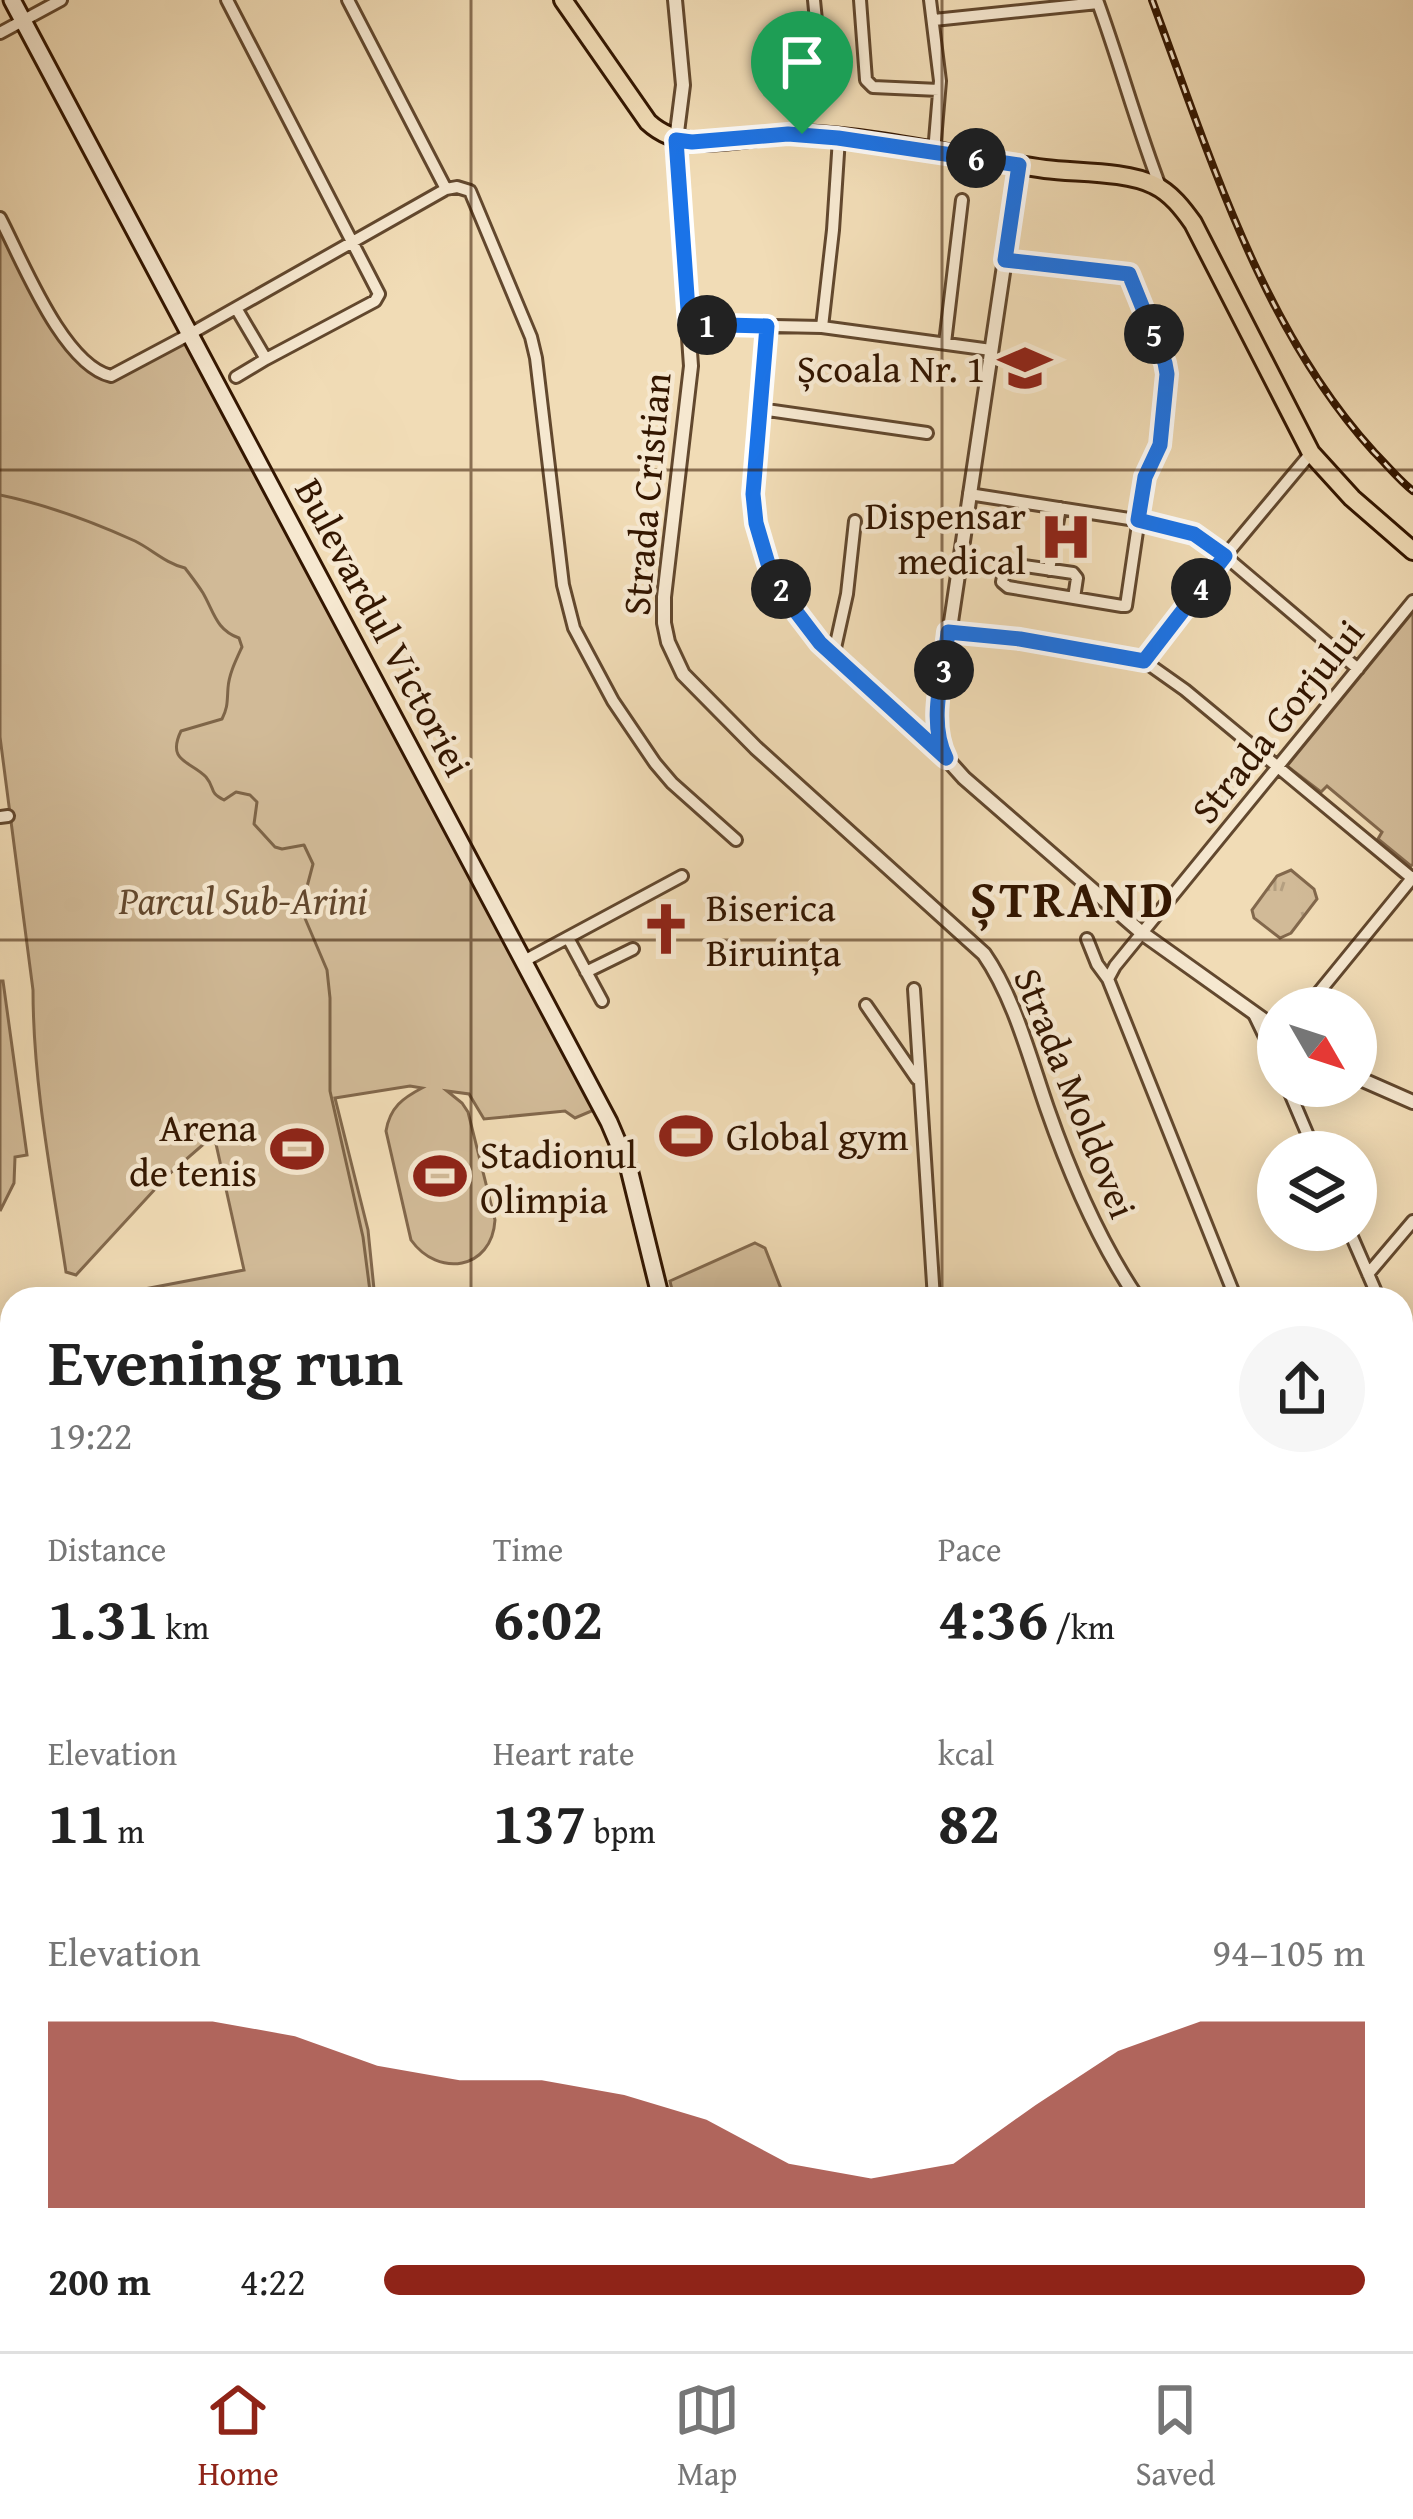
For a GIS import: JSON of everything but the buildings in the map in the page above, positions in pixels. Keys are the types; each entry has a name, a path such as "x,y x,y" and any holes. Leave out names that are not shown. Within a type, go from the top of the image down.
{"main road":[{"name":"Bulevardul Victoriei","path":"12,0 624,1157 658,1287"},
{"path":"563,0 580,9 648,122 676,140 802,134 1133,179 1161,189 1193,224 1311,453 1352,498 1413,551"},
{"path":"1133,179 1143,152"}],"street":[{"path":"0,33 61,0"},
{"path":"226,0 380,294 236,377"},
{"path":"348,0 446,189"},
{"name":"Strada Cristian","path":"675,0 682,85 676,140 691,365 663,611 668,642 682,674"},
{"path":"802,134 818,41 814,0"},
{"path":"860,0 866,80 873,87 939,90"},
{"path":"930,0 939,90 934,152"},
{"path":"934,20 1098,2 1143,152 1161,189"},
{"path":"822,327 838,138"},
{"path":"946,758 938,741 937,716 1019,165"},
{"path":"0,218 64,341 99,373 111,376 446,189 464,188 475,198 531,337 562,585 574,628 613,701 656,764 736,840"},
{"path":"945,344 962,200"},
{"path":"1005,260 1129,274 1167,374 1160,445 1145,477 1126,606 1074,598 1008,587 1002,582 1005,567 1011,564 1076,575 1074,598"},
{"path":"236,308 266,359"},
{"path":"689,324 822,327 991,350"},
{"path":"767,326 754,510 769,567 791,605 833,657 964,778 1142,933 1257,1016"},
{"path":"760,409 927,434"},
{"path":"1144,661 1311,453"},
{"path":"969,494 1138,520 1194,534 1358,669"},
{"path":"1049,570 1060,508"},
{"path":"833,657 847,594 855,521"},
{"name":"Strada Gorjului","path":"1108,979 1413,601"},
{"path":"948,632 1020,639 1144,661 1413,878 1323,987"},
{"name":"Strada Moldovei","path":"682,674 984,954 1005,992 1073,1177 1131,1287"},
{"path":"524,962 682,876"},
{"path":"568,938 602,1001"},
{"path":"1087,939 1108,979 1231,1287"},
{"path":"586,971 633,949"},
{"path":"914,988 933,1287"},
{"path":"866,1005 919,1082"},
{"path":"1254,1014 1257,1019"},
{"path":"1377,1086 1413,1102"},
{"path":"1368,1274 1413,1221"},
{"path":"1358,1251 1374,1287"}],"green space":[{"name":"Parcul Sub-Arini","path":"0,218 64,341 111,376 190,334 601,1107 575,1118 565,1111 484,1119 469,1094 447,1091 468,1112 495,1220 484,1250 462,1263 435,1260 411,1240 386,1131 398,1104 422,1088 410,1086 335,1098 368,1230 374,1287 155,1287 244,1270 214,1135 168,1175 76,1275 66,1272 40,1096 33,990 0,737"},
{"path":"1413,612 1411,866 1378,839 1382,832 1327,786 1321,792 1287,766"},
{"path":"1291,870 1314,889 1317,899 1291,933 1280,938 1254,918 1252,910 1277,876"},
{"path":"0,981 27,1155 15,1157 14,1183 0,1211"},
{"path":"755,1243 765,1248 780,1287 671,1287 670,1281"}],"waterway":[{"path":"0,495 102,527 185,568 220,625 239,638 242,647 222,719 181,731 176,749 182,760 206,777 219,797 224,800 236,792 250,795 257,802 254,824 275,847 304,845 313,864 304,916 327,970 330,1091 369,1287"}],"railway":[{"path":"1152,0 1218,178 1270,296 1335,404 1413,491"}],"place":[{"name":"Școala Nr. 1","path":"1025,368"},
{"name":"Dispensar medical","path":"1066,537"},
{"name":"Biserica Biruința","path":"666,929"},
{"name":"Global gym","path":"686,1136"},
{"name":"Arena de tenis","path":"297,1149"},
{"name":"Stadionul Olimpia","path":"440,1176"}],"district":[{"name":"ȘTRAND","path":"1073,899"}],"route":[{"path":"802,134 1019,165 1005,260 1129,274 1167,374 1160,445 1145,477 1138,520 1194,534 1225,556 1144,661 1020,639 948,632 937,716 938,741 946,758 820,643 769,567 753,494 767,326 689,324 676,140 802,134"}]}
